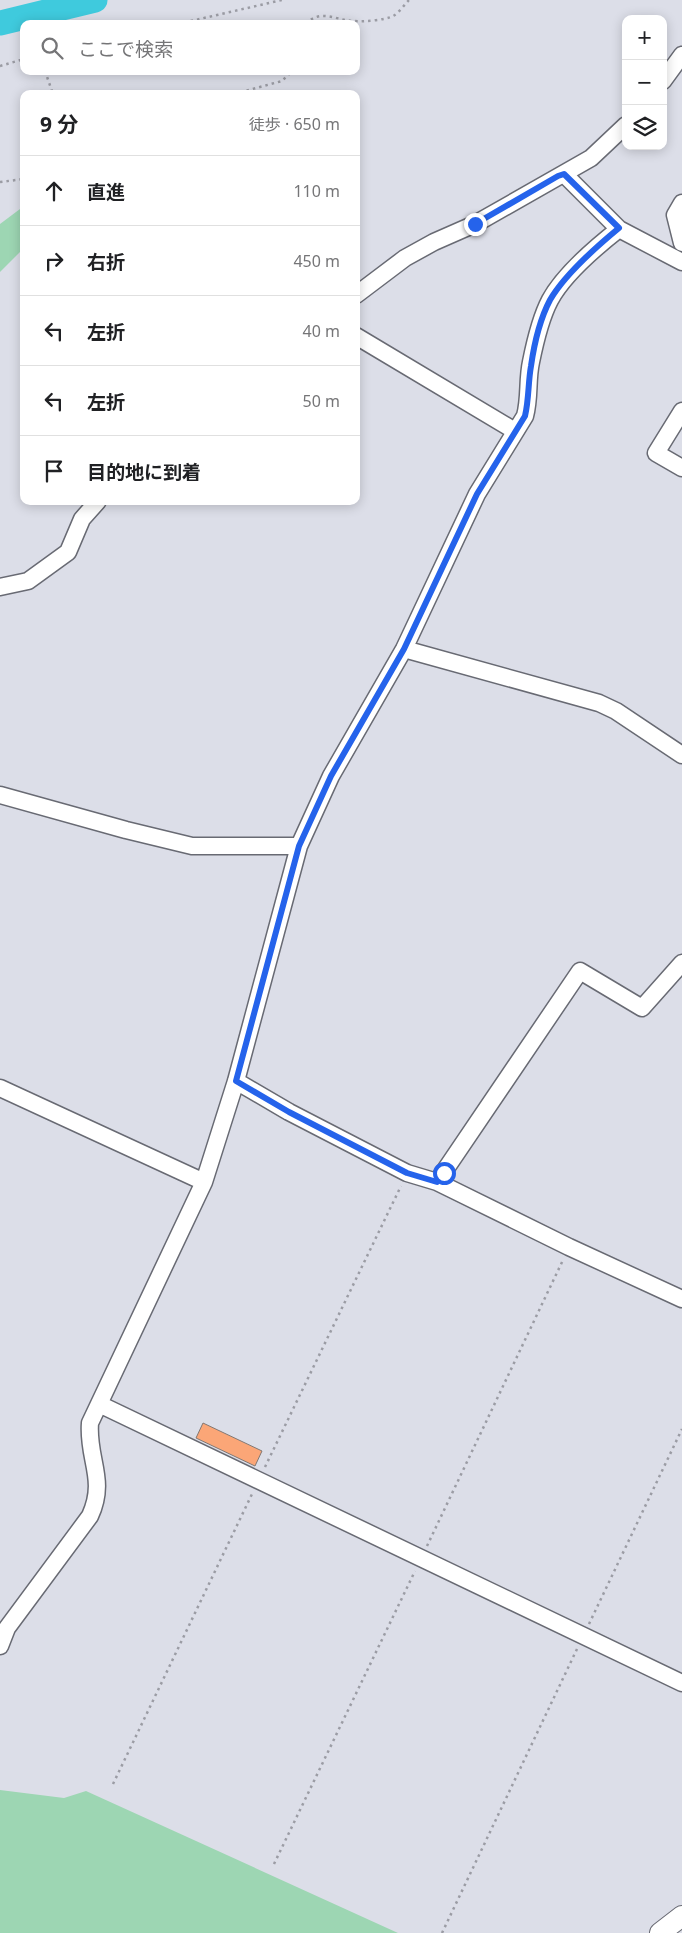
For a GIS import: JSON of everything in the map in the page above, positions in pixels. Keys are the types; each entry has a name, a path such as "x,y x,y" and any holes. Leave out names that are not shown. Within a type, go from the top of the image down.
{"street":[{"path":"667,77 681,61"},
{"path":"360,292 405,258 434,242 475,224 590,158 622,129"},
{"path":"564,174 619,228 682,262"},
{"path":"682,202 675,215 682,243"},
{"path":"0,1646 7,1628 90,1516 95,1505 98,1495 89,1434 90,1423 204,1182 236,1081 299,846 331,776 404,649 477,494 525,416 529,401 531,364 538,333 550,300 565,279 619,228"},
{"path":"360,338 515,431"},
{"path":"682,411 677,431 656,454 682,468"},
{"path":"0,588 28,581 68,552 82,519 94,505"},
{"path":"404,649 599,702 616,711 682,755"},
{"path":"0,795 192,846 299,846"},
{"path":"437,1182 580,971 642,1008 682,963"},
{"path":"236,1081 289,1112 407,1173 437,1182 569,1247 682,1299"},
{"path":"0,1088 204,1182"},
{"path":"99,1404 682,1683"},
{"path":"660,1933 682,1916"}],"path":[{"path":"195,20 282,0"},
{"path":"360,21 390,18 397,14 409,0"},
{"path":"312,20 319,16 327,16 345,20"},
{"path":"0,66 20,60"},
{"path":"46,75 52,90"},
{"path":"249,90 282,81 288,75"},
{"path":"0,182 20,180"},
{"path":"442,1933 682,1429"}],"green space":[{"path":"20,209 20,252 0,272 0,224"},
{"path":"0,1790 64,1798 86,1791 398,1933 0,1933"}],"building":[{"path":"203,1423 262,1451 255,1466 196,1438"}],"waterway":[{"path":"0,23 95,0"}],"route":[{"path":"444,1173 437,1182 407,1173 289,1112 236,1081 299,846 331,776 404,649 477,494 525,416 529,401 531,364 538,333 550,300 565,279 619,228 564,174 475,224"}]}
